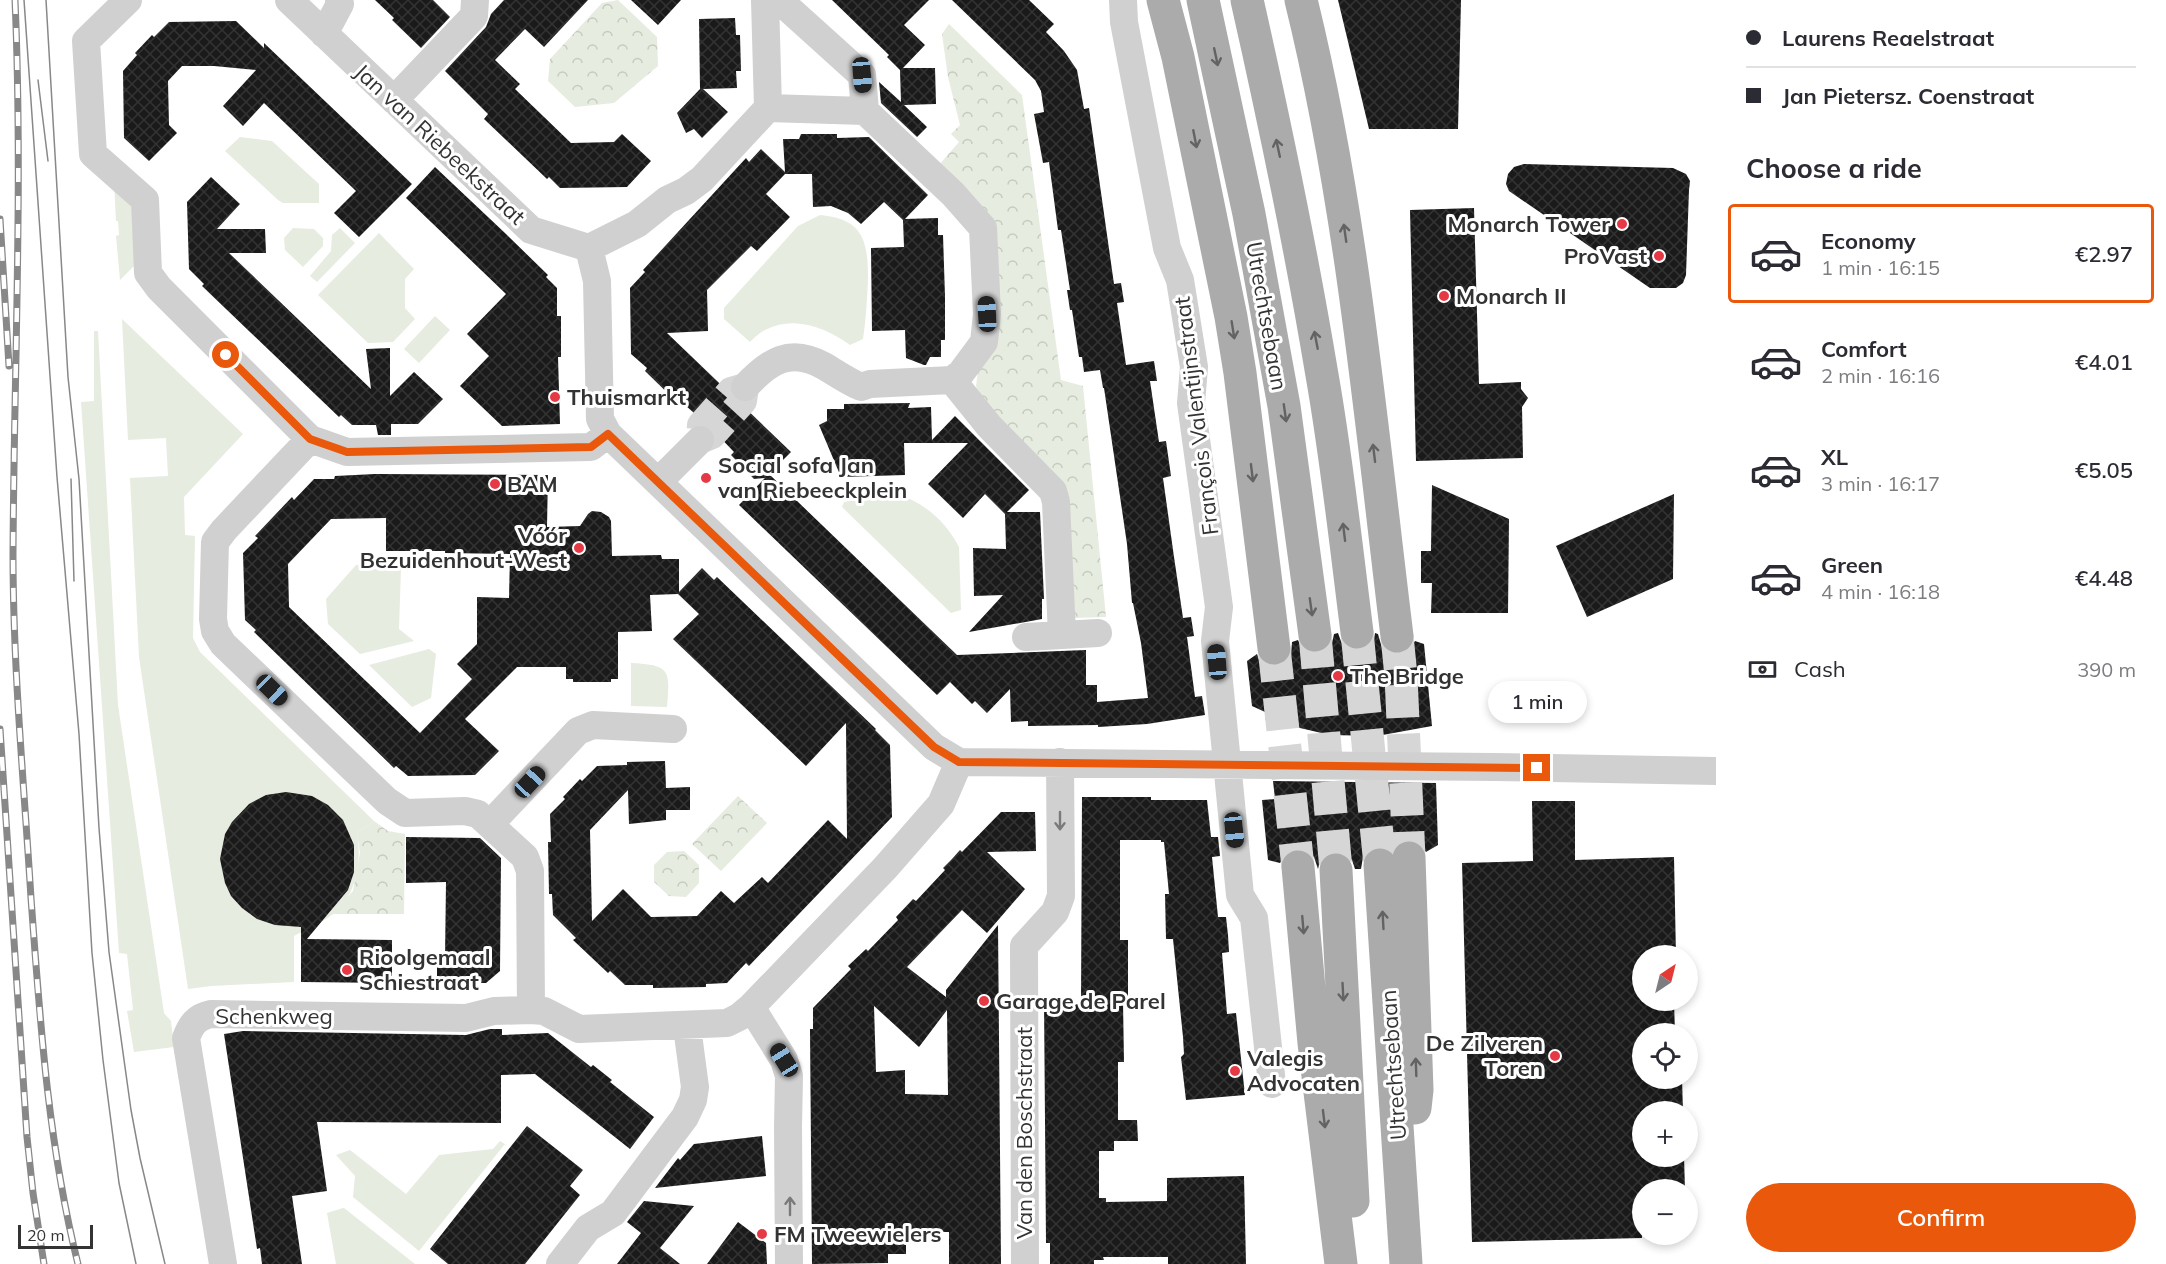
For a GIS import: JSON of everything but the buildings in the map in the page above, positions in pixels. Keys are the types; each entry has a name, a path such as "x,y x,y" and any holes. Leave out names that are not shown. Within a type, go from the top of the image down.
{"main road":[{"path":"1163,0 1178,57 1231,317 1274,648"},
{"name":"Utrechtsebaan","path":"1203,0 1249,214 1284,406 1315,635"},
{"name":"Utrechtsebaan","path":"1247,0 1290,200 1322,375 1357,632"},
{"path":"1301,0 1333,154 1354,291 1397,636"},
{"path":"1394,862 1417,1090 1406,1257"},
{"path":"1298,867 1314,1043 1341,1264"},
{"name":"Utrechtsebaan","path":"1336,870 1353,1191 1352,1264"}],"street":[{"path":"128,0 86,41 93,154 150,199 148,273 159,288 310,439 347,452 441,451 485,448 591,447 608,434"},
{"name":"Jan van Riebeekstraat","path":"289,0 531,230 589,248"},
{"path":"324,34 339,0"},
{"path":"394,100 474,16 475,0"},
{"path":"765,0 768,108 702,179 667,200 638,224 589,248 597,281 600,419 608,434 934,747 959,762 1716,771"},
{"path":"779,0 862,75 865,111"},
{"name":"François Valentijnstraat","path":"1123,0 1124,22 1167,248 1180,280 1194,367 1191,403 1219,606 1215,641 1240,895 1254,918 1272,1084"},
{"path":"746,387 770,364 782,358 804,357 861,387 870,384 952,380 961,374 984,342 987,314 983,228 953,194 865,111 768,108"},
{"path":"952,380 989,426 1053,491 1056,502 1062,635"},
{"path":"310,439 215,542 213,619 215,632 224,644 387,801 405,813 465,811 478,814 525,857 530,871 531,1010"},
{"path":"659,481 700,440"},
{"path":"1026,637 1098,633"},
{"path":"490,824 578,731 593,725 673,729"},
{"name":"Schenkweg","path":"223,1264 186,1038 192,1024 203,1016 211,1014 466,1018 494,1011 531,1010 544,1011 579,1029 687,1027 727,1023 751,1007 885,868 941,804 959,762"},
{"name":"Van den Boschstraat","path":"1024,1264 1024,946 1055,912 1061,896 1060,762"},
{"path":"751,1007 784,1060 789,1076 789,1264"},
{"path":"560,1264 588,1228 613,1213 685,1117 693,1100 695,1087 687,1027"}],"green space":[{"path":"618,0 657,37 658,66 614,103 575,107 548,81 550,59 602,3"},
{"path":"949,24 1022,95 1061,380 1083,386 1106,617 1073,618 1060,482 1042,461 1010,435 991,415 980,400 976,386 994,246 939,165 959,142 951,134 960,125 948,77 942,34"},
{"path":"240,137 272,141 319,184 319,203 283,203 278,200 225,151"},
{"path":"114,182 135,201 136,264 120,280 116,236 119,235"},
{"path":"820,215 846,221 860,234 864,243 867,253 868,279 863,339 850,345 820,328 787,323 765,330 750,342 724,319 724,308 798,226"},
{"path":"293,228 314,229 323,238 323,246 303,267 285,250 284,238"},
{"path":"340,228 355,243 317,282 310,276 331,251 332,235"},
{"path":"379,233 414,269 405,279 405,308 415,319 393,342 368,343 318,295"},
{"path":"435,316 450,330 419,363 404,349"},
{"path":"122,319 243,434 184,497 185,535 195,536 193,638 200,652 374,821 357,833 358,867 347,898 332,915 294,936 294,982 188,989 139,657 130,478 168,476 166,438 128,440"},
{"path":"94,331 98,331 118,705 164,1013 171,1021 174,1047 134,1052 127,1011 133,1010 127,954 119,953 81,402 94,401"},
{"path":"895,493 915,501 932,513 947,528 959,547 961,610 951,613 842,507 844,502"},
{"path":"356,565 401,567 399,629 414,641 360,654 328,624 326,599"},
{"path":"429,649 436,654 431,698 412,707 369,665"},
{"path":"631,663 654,666 665,672 668,685 667,707 631,706"},
{"path":"738,796 767,823 721,871 692,844"},
{"path":"374,821 388,831 405,834 404,914 332,914 353,891 360,853 357,833"},
{"path":"684,851 699,865 699,883 686,897 669,896 654,882 654,865 667,852"},
{"path":"500,1141 505,1144 419,1251 353,1197 355,1176 336,1155 350,1150 406,1194 439,1155 493,1149"},
{"path":"344,1208 415,1264 336,1264 327,1213"}],"tunnel":[{"path":"745,387 743,401 712,435 700,440 701,425 731,391 745,387"},
{"path":"1357,632 1380,865"},
{"path":"1315,635 1336,870"},
{"path":"1397,636 1401,676 1409,858"},
{"path":"1274,648 1298,867"}],"tram line":[{"path":"24,0 57,477 79,734 92,953 119,1183 136,1264"},
{"path":"46,0 68,377 79,479 99,828 109,952 131,1110 165,1264"},
{"path":"38,80 48,161"},
{"path":"71,479 74,581"}],"railway":[{"path":"15,0 18,208 13,597 17,683 42,1036 59,1173 78,1264"},
{"path":"0,219 9,366"},
{"path":"0,729 27,1137 44,1264"}],"place":[{"name":"Monarch Tower","path":"1622,224"},
{"name":"ProVast","path":"1659,256"},
{"name":"Monarch II","path":"1444,296"},
{"name":"Thuismarkt","path":"555,397"},
{"name":"Social sofa Jan van Riebeeckplein","path":"706,478"},
{"name":"BAM","path":"495,484"},
{"name":"Vóór Bezuidenhout-West","path":"579,548"},
{"name":"The Bridge","path":"1338,676"},
{"name":"Rioolgemaal Schiestraat","path":"347,970"},
{"name":"Garage de Parel","path":"984,1001"},
{"name":"De Zilveren Toren","path":"1555,1056"},
{"name":"Valegis Advocaten","path":"1235,1071"},
{"name":"FM Tweewielers","path":"762,1234"}],"route":[{"path":"226,355 310,439 347,452 591,447 608,434 934,747 959,762 1537,768"}]}
